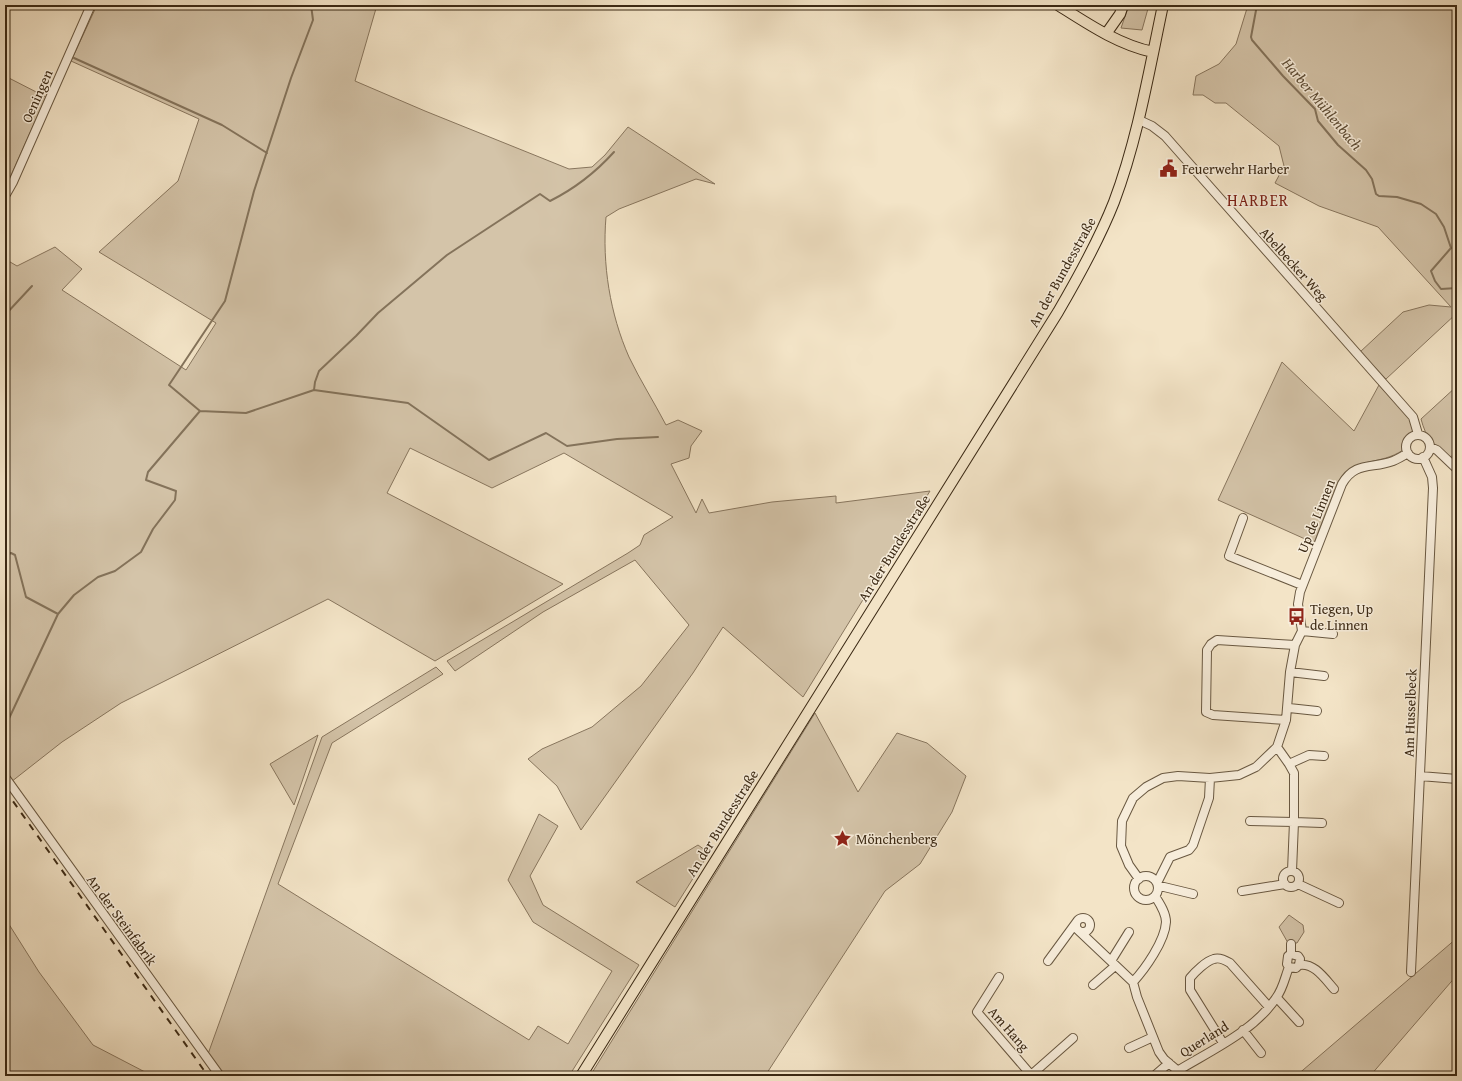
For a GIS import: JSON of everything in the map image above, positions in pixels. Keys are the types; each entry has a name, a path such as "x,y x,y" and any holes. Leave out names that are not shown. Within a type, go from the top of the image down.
{"main road":[{"path":"1058,5 1106,34 1141,50 1153,52"},
{"path":"1106,34 1120,14 1123,5"},
{"name":"An der Bundesstraße","path":"581,1076 1061,306 1092,252 1108,216 1125,171 1139,120 1163,5"}],"street":[{"name":"Oeningen","path":"5,196 13,182 91,5"},
{"name":"Abelbecker Weg","path":"1139,120 1152,126 1165,136 1413,417 1418,434 1426,437 1430,447 1437,450 1457,469"},
{"path":"1418,434 1412,436 1407,441 1406,447 1408,453 1415,458 1423,457 1430,447"},
{"name":"Up de Linnen","path":"1302,631 1298,604 1302,585 1347,475 1358,468 1393,461 1408,453"},
{"name":"Am Husselbeck","path":"1411,972 1432,488 1432,476 1423,457"},
{"path":"1243,518 1229,556 1302,585"},
{"path":"1139,879 1128,866 1121,846 1122,820 1134,798 1146,787 1163,778 1178,776 1210,778 1239,775 1256,767 1277,746 1286,720 1289,708 1290,672 1295,645 1302,631 1332,634"},
{"path":"1286,720 1213,715 1206,712 1207,650 1211,644 1217,640 1295,645"},
{"path":"1290,672 1324,676"},
{"path":"1289,708 1317,711"},
{"path":"1277,746 1294,773 1292,871"},
{"path":"1289,764 1309,755 1324,756"},
{"path":"1420,776 1457,778"},
{"name":"An der Steinfabrik","path":"5,777 220,1076"},
{"path":"1133,982 1150,960 1164,931 1165,914 1155,896 1158,885 1170,857 1188,850 1194,845 1209,798 1210,778"},
{"path":"1250,821 1322,823"},
{"path":"1292,871 1297,874 1299,879 1298,884"},
{"path":"1285,884 1284,875 1292,871"},
{"path":"1155,896 1144,900 1137,896 1134,887 1139,879 1146,876 1151,877 1158,885 1193,894"},
{"path":"1242,892 1285,884 1289,887 1294,887 1298,884"},
{"path":"1298,884 1339,903"},
{"path":"1048,961 1078,920 1085,919 1090,925 1084,932 1077,930"},
{"path":"1078,920 1076,923 1077,930 1133,982 1137,997 1159,1052 1169,1064 1182,1073"},
{"path":"1093,985 1113,964 1129,932"},
{"name":"Querland","path":"1182,1073 1243,1030 1277,998 1289,967 1286,960 1291,954 1291,944"},
{"path":"1291,954 1298,956 1300,959 1299,965"},
{"path":"1223,1043 1190,990 1190,978 1194,973 1214,958 1222,959 1230,963 1269,1007"},
{"path":"1289,967 1292,968 1307,964 1313,967 1334,989"},
{"name":"Am Hang","path":"999,977 976,1012 1031,1076"},
{"path":"1277,998 1299,1022"},
{"name":"Querland","path":"1243,1030 1261,1053"},
{"path":"1129,1048 1153,1037"},
{"path":"1031,1076 1072,1038"},
{"path":"1154,1076 1169,1064"}],"shaded area":[{"path":"97,5 377,5 355,81 569,169 592,167 605,155 628,127 715,184 696,179 619,209 606,217 605,253 609,288 617,324 629,357 666,425 678,420 702,431 691,446 689,458 671,464 696,513 702,499 709,513 772,502 836,496 836,503 930,491 803,697 723,627 693,673 581,830 557,786 528,759 542,749 592,727 641,686 689,625 635,560 543,612 455,671 447,661 628,553 640,545 644,535 673,517 564,453 492,488 410,448 387,493 563,584 435,661 328,599 121,703 62,742 11,782 5,773 5,259 17,266 55,247 82,269 62,290 186,370 216,323 99,252 178,181 199,119 71,61"},
{"path":"1129,5 1149,5 1142,30 1121,28"},
{"path":"1248,5 1457,5 1457,313 1386,379 1360,352 1403,312 1429,305 1451,307 1378,227 1319,206 1275,183 1284,166 1279,146 1226,103 1215,103 1203,95 1193,95 1196,76 1219,64 1236,44"},
{"path":"5,76 46,97 5,189"},
{"path":"1282,362 1354,431 1379,385 1410,419 1415,433 1409,435 1406,439 1403,450 1394,455 1352,468 1344,474 1338,482 1314,543 1218,500"},
{"path":"1457,386 1457,453 1450,457 1431,441 1425,431 1421,419"},
{"path":"436,667 443,674 332,743 278,884 529,1040 538,1026 568,1044 612,971 533,922 508,880 539,814 558,826 530,876 543,905 639,965 569,1076 225,1076 208,1054 322,737"},
{"path":"815,713 858,792 897,733 927,743 966,776 952,812 920,864 885,891 765,1076 590,1076"},
{"path":"318,735 294,805 270,764"},
{"path":"698,845 709,853 675,907 636,882"},
{"path":"1289,915 1303,925 1304,932 1297,943 1288,943 1279,927"},
{"path":"5,918 39,972 93,1045 145,1072 165,1076 5,1076"},
{"path":"1457,938 1457,975 1370,1076 1296,1076"}],"waterway":[{"path":"311,5 313,20 291,78 254,191 225,301 169,385 200,411 246,413 314,390 408,403 489,460 546,433 567,446 617,439 658,437"},
{"name":"Harber Mühlenbach","path":"1257,5 1251,37 1252,40 1283,76 1315,109 1318,121 1338,145 1366,170 1372,179 1376,194 1379,196 1397,197 1421,204 1436,214 1444,227 1451,248 1431,271 1435,281 1441,289 1457,288"},
{"path":"74,58 222,125 267,153"},
{"path":"314,390 319,371 378,313 447,255 540,194 550,201 568,191 600,167 614,152"},
{"path":"5,315 32,286"},
{"path":"5,727 58,614 74,595 98,577 115,571 141,552 153,529 175,500 176,491 146,480 148,472 200,411"},
{"path":"5,556 11,553 15,555 26,597 58,614"}],"railway":[{"path":"5,790 208,1076"}],"place":[{"name":"Feuerwehr Harber","path":"1169,169"},
{"name":"Tiegen, Up de Linnen","path":"1297,617"},
{"name":"Mönchenberg","path":"843,839"}],"district":[{"name":"HARBER","path":"1258,200"}]}
